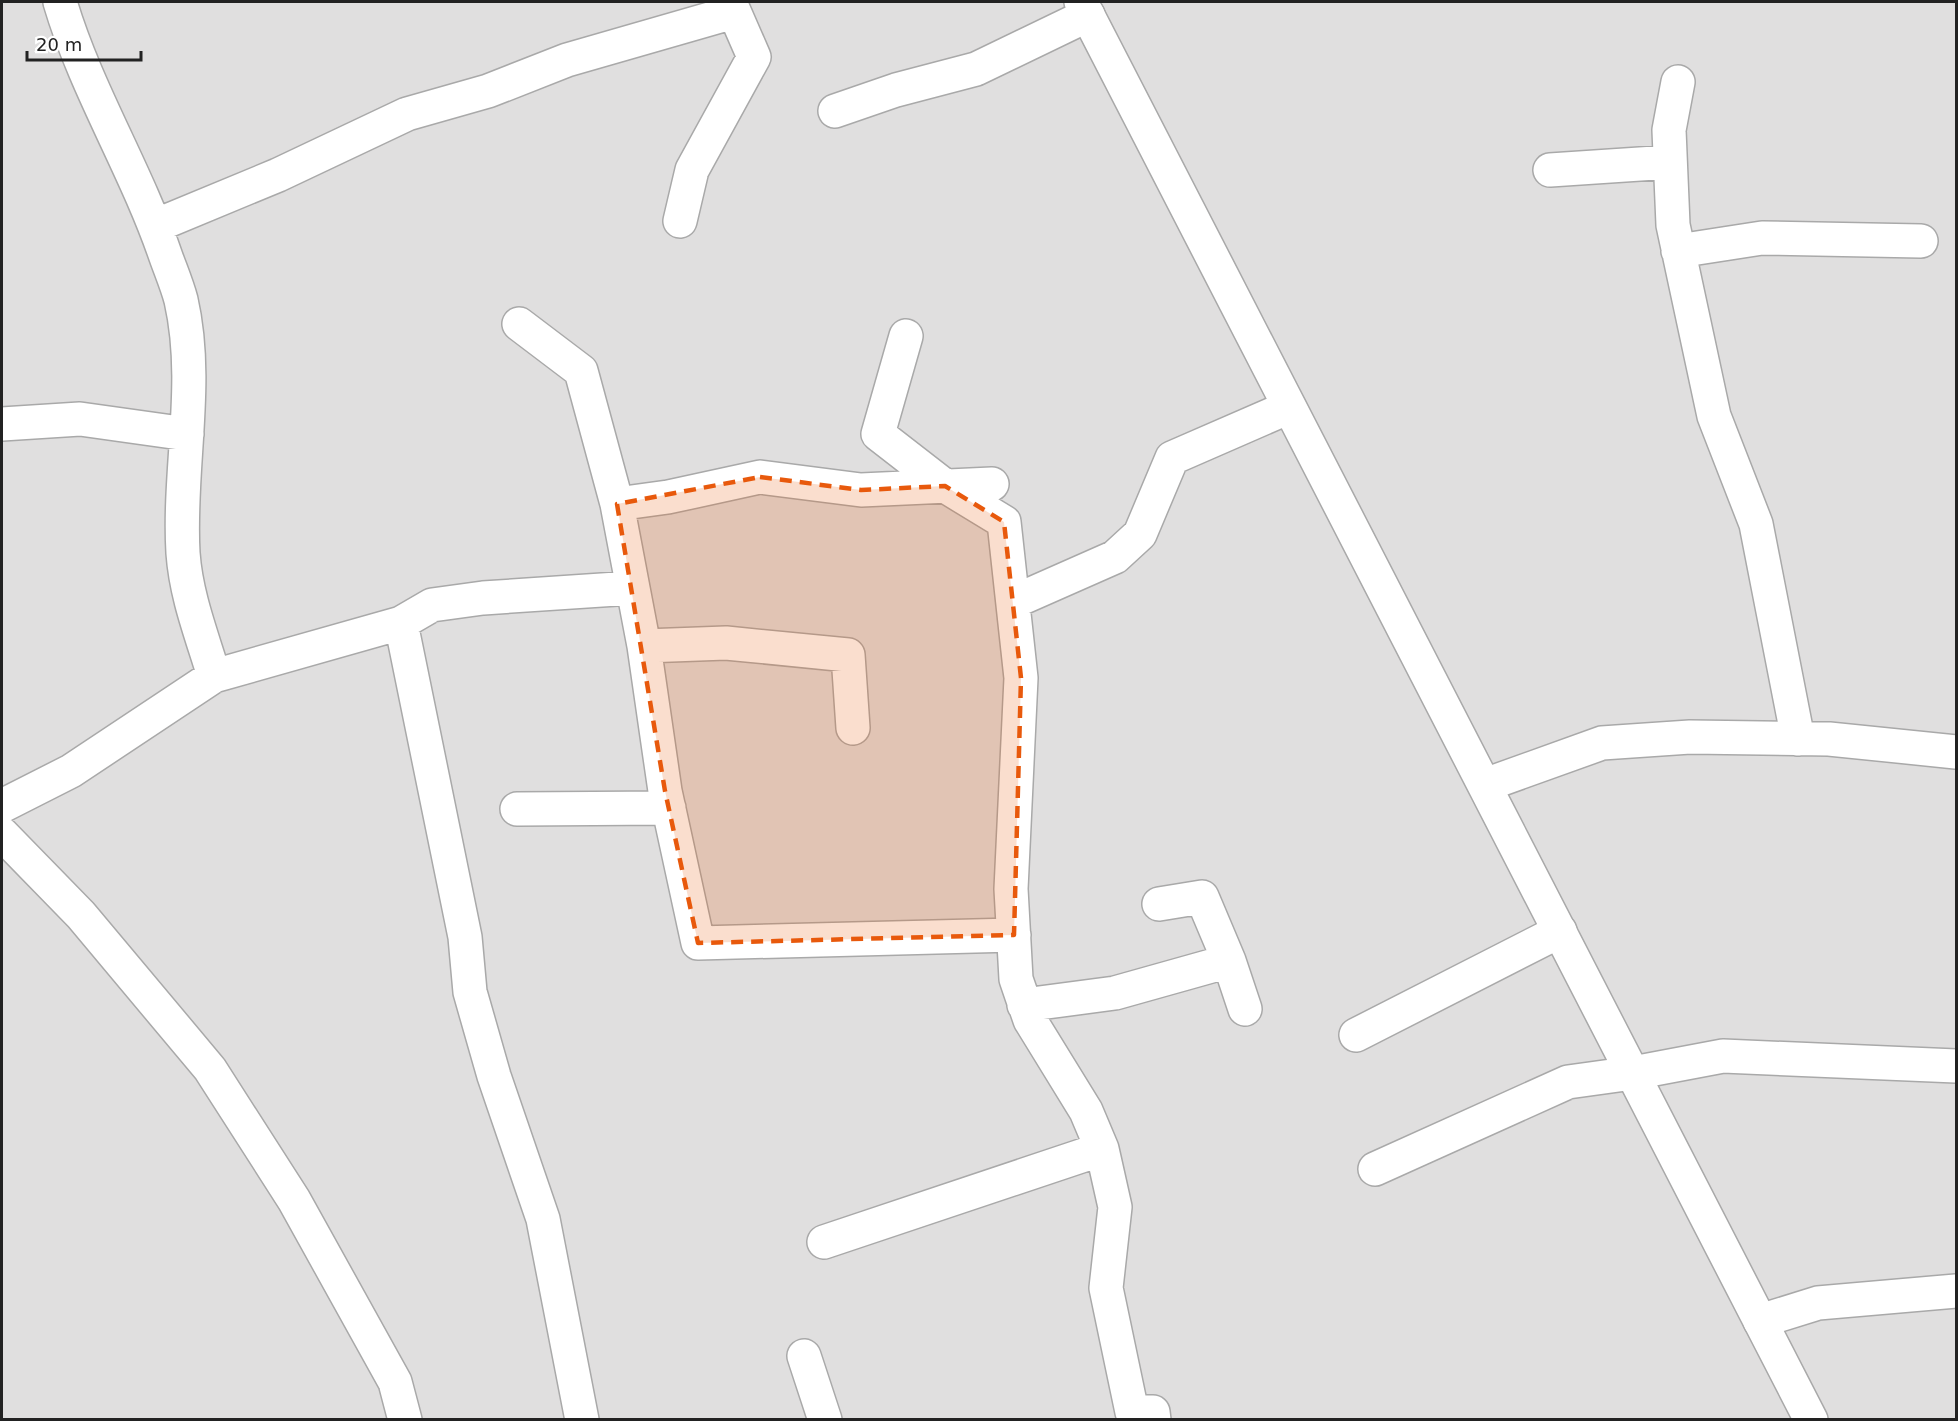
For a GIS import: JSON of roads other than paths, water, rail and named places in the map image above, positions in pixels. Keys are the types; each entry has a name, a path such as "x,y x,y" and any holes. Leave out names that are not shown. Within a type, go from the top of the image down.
{"street":[{"path":"60,2 73,47 155,226 181,299 186,342 187,434 183,553 188,591 214,676"},
{"path":"155,226 278,175 407,114 488,91 567,60 732,7 754,57 692,170 680,221"},
{"path":"834,111 896,90 976,69 1084,8 1811,1419"},
{"path":"1678,82 1669,130 1673,225 1714,416 1756,524 1798,738"},
{"path":"1550,170 1670,162"},
{"path":"1678,251 1762,238 1921,241"},
{"path":"519,324 581,371 617,504 644,646 669,808 698,943 1014,935"},
{"path":"906,336 878,434 945,486 1004,522 1021,678 1012,867 1016,979 1030,1020 1086,1111 1101,1149 1115,1207 1106,1288 1131,1412 1153,1412 1154,1419"},
{"path":"1013,602 1115,556 1140,534 1172,458 1289,407"},
{"path":"2,424 80,419 187,434"},
{"path":"617,504 668,497 760,477 861,490 992,484"},
{"path":"2,806 71,771 214,676 401,623 432,605 483,598 632,588"},
{"path":"401,623 465,937 470,992 494,1076 543,1219 582,1419"},
{"path":"644,646 726,643 848,655 853,728"},
{"path":"1485,785 1602,743 1690,737 1798,738 1830,739 1956,752"},
{"path":"517,809 669,808"},
{"path":"2,834 81,915 210,1069 300,1210 394,1382 405,1419"},
{"path":"1159,904 1202,897 1229,961 1245,1010"},
{"path":"1356,1035 1560,931"},
{"path":"1024,1005 1115,993 1229,961"},
{"path":"1376,1169 1568,1082 1633,1073 1723,1056 1956,1066"},
{"path":"824,1242 1101,1149"},
{"path":"1760,1321 1818,1303 1956,1291"},
{"path":"804,1356 825,1419"}]}
